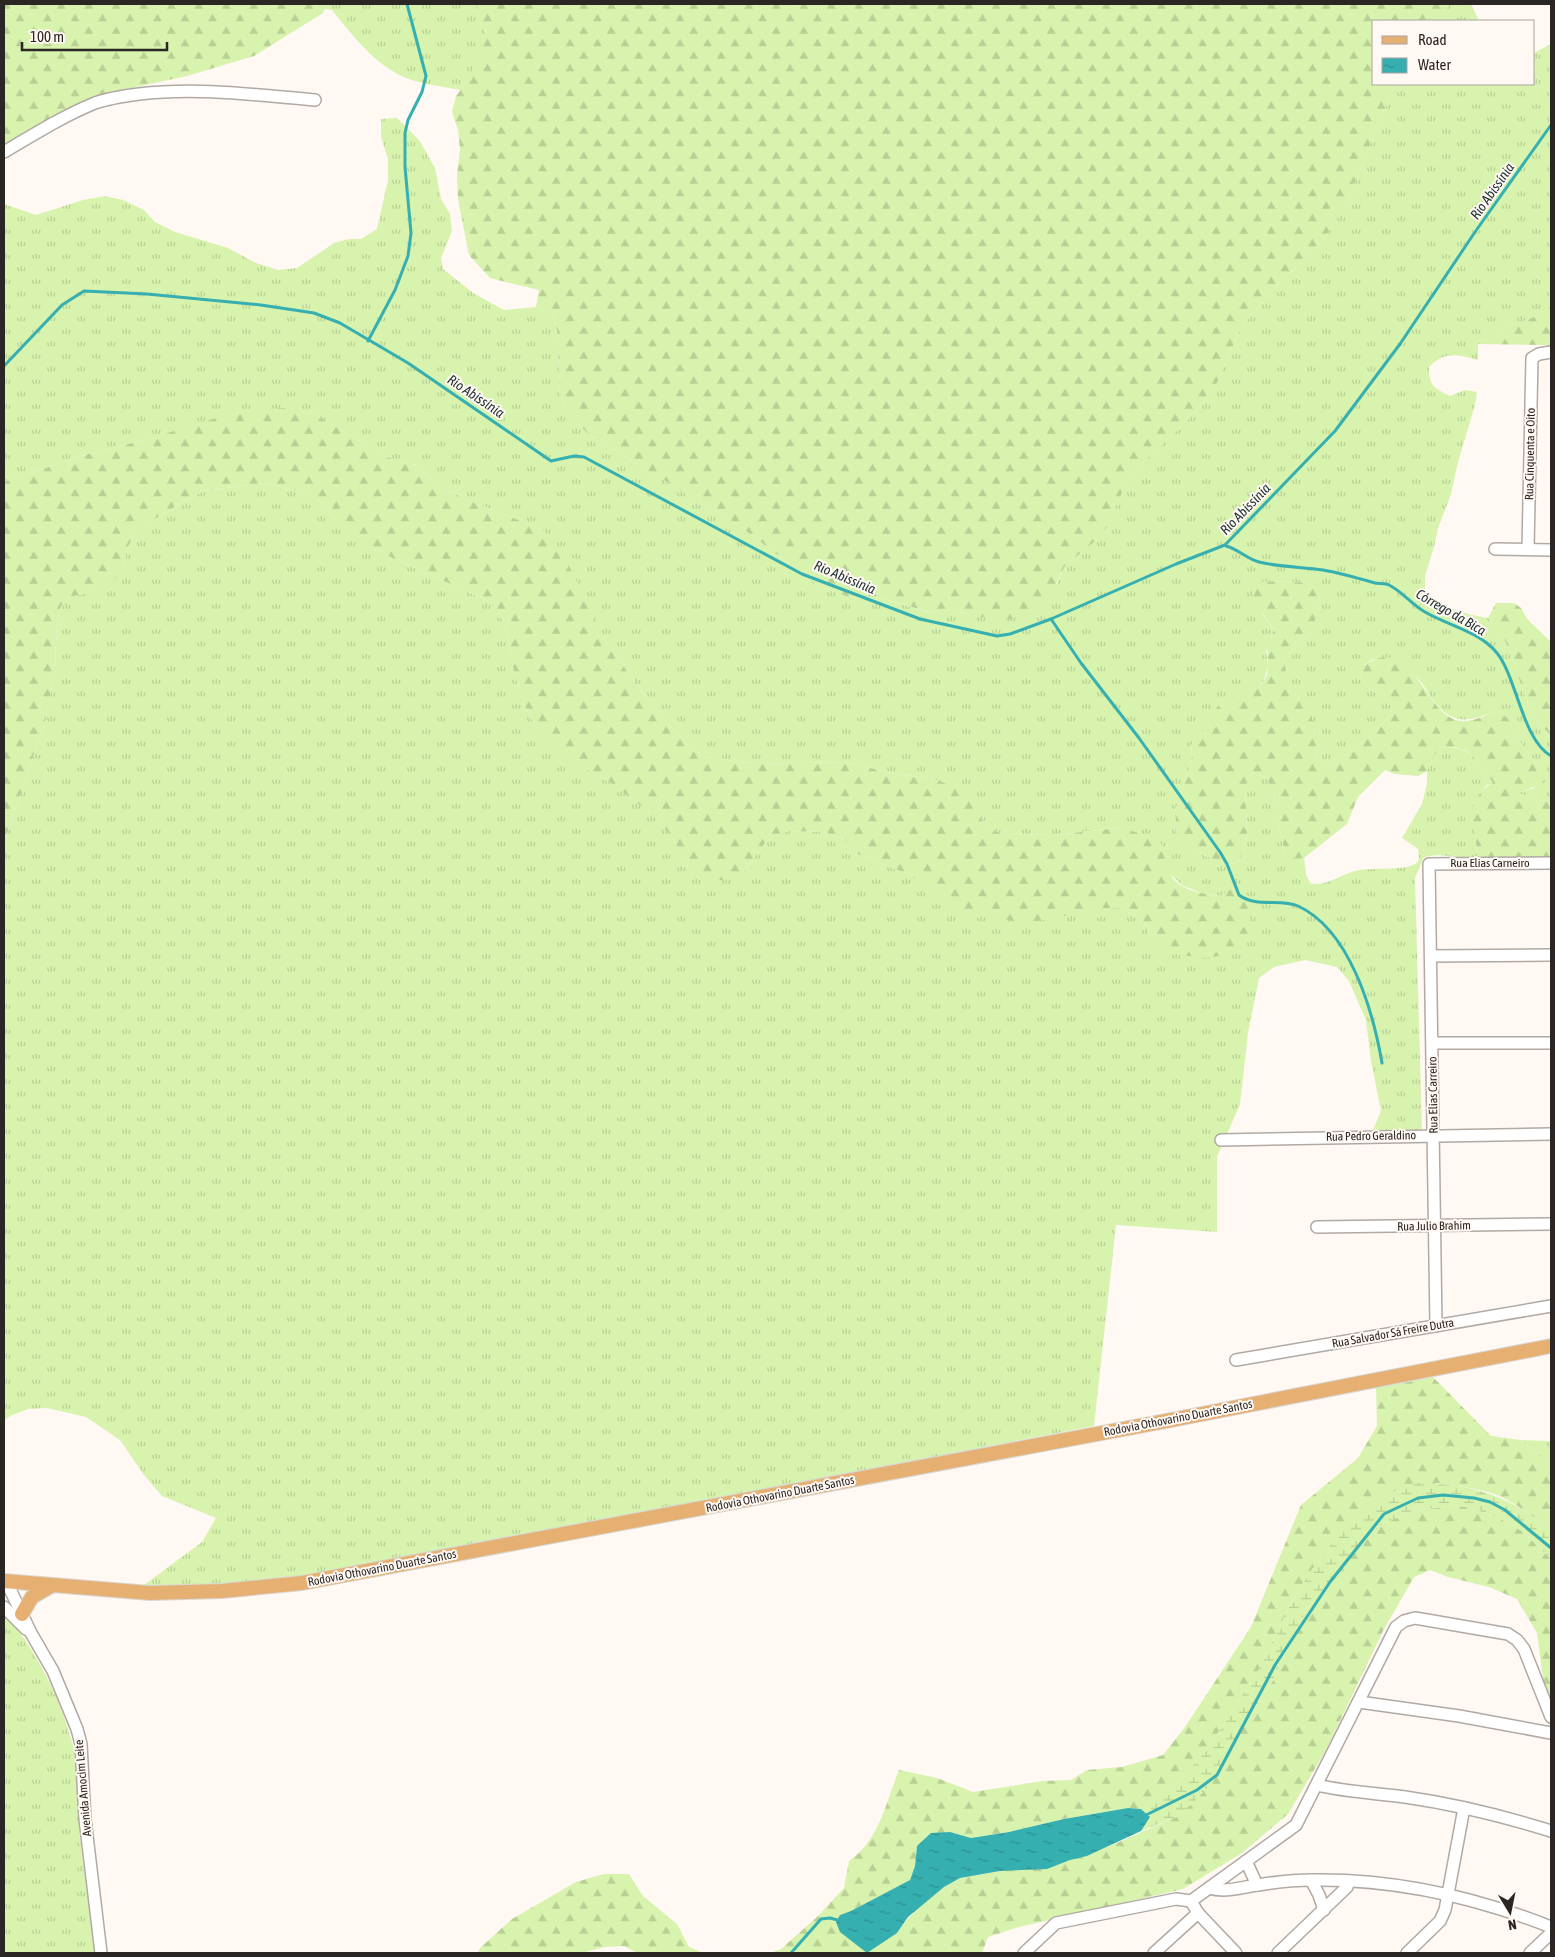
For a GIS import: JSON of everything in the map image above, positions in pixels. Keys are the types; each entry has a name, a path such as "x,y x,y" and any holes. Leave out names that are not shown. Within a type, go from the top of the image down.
{"main road":[{"name":"Rodovia Othovarino Duarte Santos","path":"5,1581 150,1593 222,1591 302,1583 1166,1421 1437,1366 1551,1346"},
{"path":"22,1614 32,1597 51,1586"}],"street":[{"path":"4,152 76,112 95,103 115,97 157,92 206,90 315,100"},
{"name":"Rua Cinquenta e Oito","path":"1528,550 1532,358 1539,354 1551,352"},
{"path":"1496,549 1551,550"},
{"name":"Rua Elias Carneiro","path":"1429,864 1551,863"},
{"name":"Rua Elias Carreiro","path":"1429,864 1436,1326"},
{"path":"1431,956 1551,955"},
{"path":"1433,1043 1551,1043"},
{"name":"Rua Pedro Geraldino","path":"1221,1140 1551,1134"},
{"name":"Rua Julio Brahim","path":"1317,1227 1551,1224"},
{"name":"Rua Salvador Sá Freire Dutra","path":"1236,1360 1551,1306"},
{"name":"Avenida Amocim Leite","path":"5,1581 64,1694 81,1744 85,1819 101,1953"},
{"name":"Avenida Amocim Leite","path":"4,1607 31,1633"},
{"path":"1024,1953 1056,1923 1176,1899 1191,1901 1296,1825 1396,1628 1404,1621 1415,1618 1513,1636 1524,1649 1551,1717"},
{"path":"1359,1702 1459,1716 1551,1733"},
{"path":"1317,1785 1464,1808 1551,1831"},
{"path":"1407,1953 1440,1921 1445,1910 1464,1808"},
{"path":"1246,1861 1257,1885"},
{"path":"1209,1888 1220,1891 1257,1885 1311,1880 1393,1884 1447,1894 1502,1909 1551,1927"},
{"path":"1311,1880 1324,1910"},
{"path":"1278,1953 1347,1887 1349,1881"},
{"path":"1191,1901 1198,1913 1236,1953"},
{"path":"1154,1953 1198,1913"},
{"path":"1530,1953 1551,1932"}],"green space":[{"path":"4,4 326,4 323,13 254,56 187,76 108,93 4,149"},
{"path":"326,4 475,4 485,29 486,36 482,52 470,77 461,90 415,81 390,69 368,52 332,10 324,9"},
{"path":"475,4 1449,4 1436,20 1372,20 1372,85 1395,85 1351,192 1337,219 1323,240 1278,285 1246,321 1238,334 1217,383 1199,409 1129,476 1107,527 1095,541 1065,566 1049,598 1037,609 1010,619 970,616 956,610 929,612 881,598 848,597 819,586 738,525 588,434 567,411 560,393 557,330 552,313 536,307 539,290 490,278 469,255 458,199 457,176 460,149 458,130 452,112 456,96 466,83 483,48 486,31"},
{"path":"1449,4 1471,4 1479,20 1436,20"},
{"path":"1551,44 1551,307 1532,318 1508,327 1478,344 1478,360 1452,355 1440,358 1429,367 1431,382 1436,388 1450,396 1465,390 1477,392 1451,494 1438,528 1425,576 1425,590 1446,606 1488,618 1505,641 1529,707 1542,727 1551,735 1551,801 1537,800 1518,793 1534,788 1541,769 1513,731 1509,719 1497,710 1477,718 1460,719 1452,717 1437,706 1416,677 1401,669 1373,659 1363,666 1360,678 1368,688 1387,699 1393,709 1374,732 1340,759 1332,764 1317,758 1314,725 1299,699 1293,695 1286,684 1284,657 1311,633 1316,610 1321,599 1308,583 1281,581 1260,582 1263,615 1274,629 1266,651 1268,666 1264,680 1257,688 1227,699 1218,707 1205,730 1195,736 1191,746 1192,756 1188,772 1175,811 1177,837 1196,852 1228,865 1239,861 1245,848 1247,833 1245,787 1252,773 1265,777 1274,790 1275,809 1286,858 1304,858 1306,874 1310,883 1321,884 1359,870 1403,868 1414,865 1419,860 1418,849 1402,838 1422,804 1427,784 1427,771 1433,757 1441,747 1451,747 1467,752 1478,761 1493,783 1487,785 1476,800 1471,813 1479,859 1437,855 1424,857 1415,878 1422,1131 1372,1132 1381,1111 1371,1061 1366,1020 1349,981 1337,967 1305,960 1274,967 1259,978 1248,1033 1240,1104 1217,1157 1217,1232 1116,1225 1094,1426 278,1583 140,1588 202,1542 216,1518 162,1496 144,1475 120,1440 86,1417 47,1408 28,1409 10,1416 4,1421 4,843 46,718 55,668 57,622 61,606 66,598 99,590 118,575 124,564 127,549 136,531 164,513 203,491 263,483 307,493 323,504 338,524 375,550 495,604 507,631 514,672 524,704 535,726 555,751 608,781 654,816 673,839 692,876 743,872 765,843 775,835 788,831 822,832 845,840 858,854 908,874 961,909 1076,912 1097,907 1122,908 1145,923 1150,937 1220,896 1202,893 1183,886 1119,828 1053,835 1003,834 988,828 967,794 939,781 895,774 845,762 756,764 705,757 692,749 659,714 629,674 604,639 543,531 467,500 436,484 416,465 387,457 308,410 148,439 88,454 4,482 4,204 36,215 83,200 105,196 123,200 144,210 155,222 175,232 228,248 256,263 278,270 297,268 334,243 349,239 361,239 377,229 388,180 388,159 381,137 381,119 397,118 419,140 435,168 441,199 450,214 452,231 441,258 443,269 473,293 504,310 536,307 552,313 557,330 560,393 567,411 588,434 738,525 819,586 848,597 881,598 928,612 956,610 970,616 1057,584 1065,566 1080,553 1122,492 1129,476 1199,409 1217,383 1238,334 1246,321 1278,285 1323,240 1337,219 1351,192 1395,85 1535,85 1535,52"},
{"path":"1551,307 1551,345 1478,344 1508,327 1532,318"},
{"path":"283,408 308,410 387,457 416,465 436,484 467,500 543,531 552,539 564,555 604,639 629,674 659,714 692,749 705,757 756,764 845,762 895,774 939,781 967,794 988,828 1003,834 1053,835 1119,828 1135,832 1161,843 1170,873 1181,886 1194,891 1220,896 1233,888 1251,903 1248,937 1240,952 1208,958 1179,955 1157,948 1150,937 1145,923 1122,908 1097,908 1052,919 1021,923 960,909 908,874 858,854 845,840 822,832 788,831 775,835 765,843 743,872 733,879 711,881 692,876 673,839 654,816 608,781 554,751 535,726 524,704 514,672 507,631 495,604 375,550 353,537 338,524 323,504 307,493 263,483 203,491 164,513 136,531 127,549 124,564 111,584 99,590 66,598 61,606 57,622 55,668 46,718 4,843 4,482 88,454 148,439 239,411"},
{"path":"1260,582 1308,583 1321,591 1321,599 1316,610 1312,632 1284,657 1287,684 1293,694 1309,709 1314,725 1317,758 1332,764 1366,740 1388,717 1393,709 1387,699 1368,688 1360,678 1363,666 1381,658 1395,659 1407,667 1438,707 1449,717 1468,721 1497,710 1509,719 1513,731 1541,769 1545,782 1519,793 1537,800 1551,801 1551,859 1479,859 1471,811 1478,796 1493,783 1478,761 1466,751 1451,747 1441,747 1433,757 1427,771 1418,776 1395,774 1385,770 1358,797 1347,824 1304,858 1286,858 1275,809 1274,790 1265,777 1252,773 1245,787 1247,833 1245,848 1239,861 1227,865 1196,852 1177,837 1175,811 1188,772 1192,756 1191,746 1195,736 1205,729 1218,706 1225,700 1256,687 1262,683 1267,675 1267,641 1271,638 1274,629 1254,602 1252,588"},
{"path":"1496,603 1514,603 1521,608 1528,620 1551,642 1551,735 1542,727 1529,707 1507,645 1488,618"},
{"path":"1433,1377 1491,1436 1520,1440 1551,1465 1551,1531 1525,1511 1497,1495 1475,1489 1436,1483 1312,1569 1290,1605 1258,1671 1208,1748 1183,1777 1141,1809 1128,1808 970,1838 950,1832 917,1846 915,1866 910,1880 840,1915 897,1933 925,1902 960,1878 1087,1856 1176,1817 1207,1788 1227,1759 1239,1734 1274,1679 1292,1637 1307,1609 1364,1541 1381,1525 1412,1511 1456,1505 1474,1509 1499,1518 1522,1531 1551,1559 1551,1700 1544,1685 1537,1633 1517,1599 1489,1587 1448,1577 1430,1570 1414,1577 1383,1631 1326,1750 1288,1814 1242,1853 1183,1889 1019,1927 988,1937 982,1953 771,1953 781,1949 818,1916 844,1888 849,1861 868,1843 875,1832 899,1770 937,1778 973,1792 1043,1781 1071,1780 1087,1770 1122,1767 1163,1755 1185,1727 1251,1627 1301,1505 1358,1458 1377,1426 1376,1388"},
{"path":"1520,1440 1551,1441 1551,1465"},
{"path":"1419,1483 1473,1489 1490,1494 1522,1509 1551,1531 1551,1559 1522,1531 1499,1518 1456,1505 1412,1511 1381,1525 1364,1541 1307,1609 1292,1637 1274,1679 1239,1734 1228,1759 1207,1788 1176,1817 1141,1831 1150,1817 1141,1809 1183,1777 1208,1748 1258,1671 1290,1605 1312,1569 1346,1526 1400,1487"},
{"path":"4,1612 26,1642 46,1675 62,1710 73,1746 76,1763 77,1809 96,1953 4,1953"},
{"path":"604,1874 629,1874 643,1896 677,1924 689,1947 703,1953 637,1953 624,1946 605,1947 581,1953 478,1953 480,1948 512,1919 576,1882"}],"water":[{"path":"1128,1808 1141,1809 1150,1817 1141,1831 1087,1856 1047,1869 1000,1871 960,1878 944,1887 908,1917 897,1933 867,1953 840,1932 836,1922 840,1915 910,1880 915,1866 917,1846 931,1833 950,1832 971,1838"}],"waterway":[{"path":"368,341 395,290 408,256 411,233 405,167 405,133 408,120 422,92 426,76 407,4"},
{"name":"Rio Abissínia","path":"4,366 62,305 84,291 147,294 261,305 314,313 340,323 408,363 551,461 574,456 584,457 802,574 920,619 997,636 1010,634 1051,619 1176,564 1225,545 1335,431 1400,344 1475,232 1551,125"},
{"name":"Córrego da Bica","path":"1226,546 1259,562 1323,570 1375,583 1387,584 1425,612 1482,639 1490,645 1504,664 1526,723 1541,748 1551,756"},
{"path":"1051,619 1081,663 1139,738 1220,852 1227,864 1239,895 1253,901 1298,906 1316,918 1332,933 1356,974 1365,997 1382,1063"},
{"path":"1144,1816 1197,1790 1217,1775 1275,1665 1330,1582 1384,1514 1418,1498 1443,1495 1474,1498 1490,1502 1505,1510 1551,1548"},
{"path":"791,1953 821,1919 830,1918 841,1921"}]}
